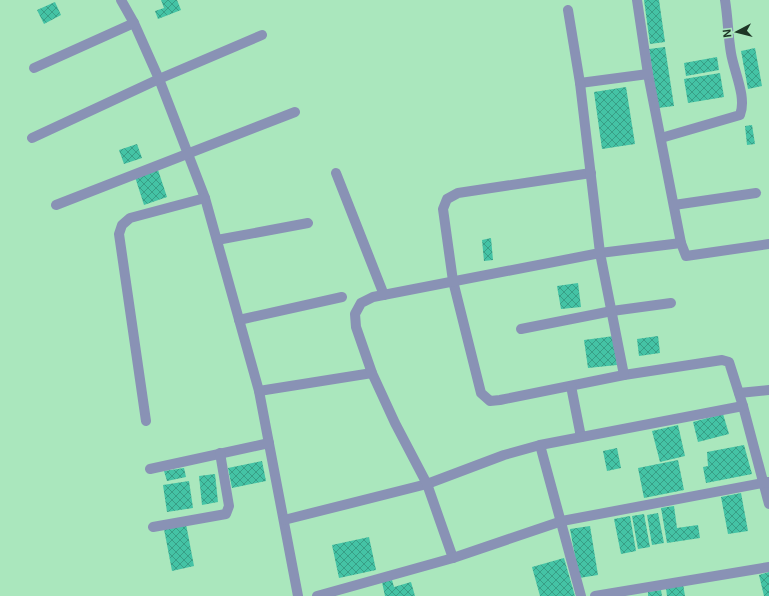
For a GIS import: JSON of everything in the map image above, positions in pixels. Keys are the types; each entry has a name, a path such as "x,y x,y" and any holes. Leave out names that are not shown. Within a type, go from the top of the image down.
{"street":[{"path":"121,0 134,23 159,79 205,198 259,391 298,596"},
{"path":"637,0 648,74 681,243 686,256 769,244"},
{"path":"661,138 740,115 742,110 741,94 731,52 725,0"},
{"path":"568,10 580,83 600,253 624,375"},
{"path":"34,68 134,23"},
{"path":"32,138 159,79 262,35"},
{"path":"580,83 648,74"},
{"path":"56,205 295,112"},
{"path":"336,172 384,295"},
{"path":"591,173 458,193 447,199 443,209 453,281 481,393 490,401 624,375 722,360 729,362 732,367 766,482 769,504"},
{"path":"674,205 756,193"},
{"path":"146,421 119,234 122,225 130,218 205,198"},
{"path":"217,240 308,223"},
{"path":"453,558 427,484 395,423 372,373 356,327 355,314 360,303 373,297 600,253 681,243"},
{"path":"239,320 342,297"},
{"path":"521,329 612,311 671,304"},
{"path":"259,391 372,373"},
{"path":"571,386 581,436"},
{"path":"739,393 769,390"},
{"path":"284,520 427,484 504,455 540,445 743,406"},
{"path":"150,469 220,452 269,443"},
{"path":"540,445 562,521 581,596"},
{"path":"153,527 226,514 229,506 220,452"},
{"path":"317,596 453,558 562,521 766,482"},
{"path":"595,596 769,567"}],"building":[{"path":"161,0 177,0 181,10 158,19 155,11 164,8"},
{"path":"644,0 659,0 665,42 650,44"},
{"path":"55,2 61,15 44,24 37,10"},
{"path":"665,47 674,106 658,108 649,49"},
{"path":"755,48 762,86 748,89 741,51"},
{"path":"717,57 719,70 686,76 684,63"},
{"path":"720,73 724,97 688,103 684,79"},
{"path":"626,87 635,144 602,149 594,92"},
{"path":"752,125 755,144 747,145 745,126"},
{"path":"137,144 142,158 124,164 119,150"},
{"path":"158,170 167,197 144,205 135,177"},
{"path":"491,238 493,260 484,261 482,240"},
{"path":"578,283 581,307 561,309 557,286"},
{"path":"614,336 617,365 588,368 584,340"},
{"path":"658,336 660,353 639,356 637,339"},
{"path":"723,414 729,434 698,442 693,422"},
{"path":"678,425 685,456 660,462 652,431"},
{"path":"744,445 752,474 706,483 703,467 708,466 707,452"},
{"path":"617,448 621,468 607,471 603,451"},
{"path":"678,460 684,490 644,498 638,468"},
{"path":"262,461 266,481 232,488 228,468"},
{"path":"184,468 186,477 167,481 164,471"},
{"path":"215,474 218,502 202,505 199,476"},
{"path":"189,481 193,508 167,512 163,485"},
{"path":"741,493 748,531 728,534 721,497"},
{"path":"674,506 677,528 698,525 700,538 667,543 661,508"},
{"path":"658,513 664,543 652,545 647,515"},
{"path":"644,514 650,547 638,549 632,516"},
{"path":"630,516 636,551 621,554 614,519"},
{"path":"186,524 194,566 172,571 164,529"},
{"path":"590,526 598,575 579,578 570,529"},
{"path":"369,537 376,570 339,578 332,545"},
{"path":"564,558 575,596 540,596 532,567"},
{"path":"769,572 769,596 764,596 759,575"},
{"path":"392,580 394,587 411,582 415,596 385,596 382,582"},
{"path":"683,584 685,596 667,596 666,588"},
{"path":"661,590 662,596 648,596 648,592"}]}
